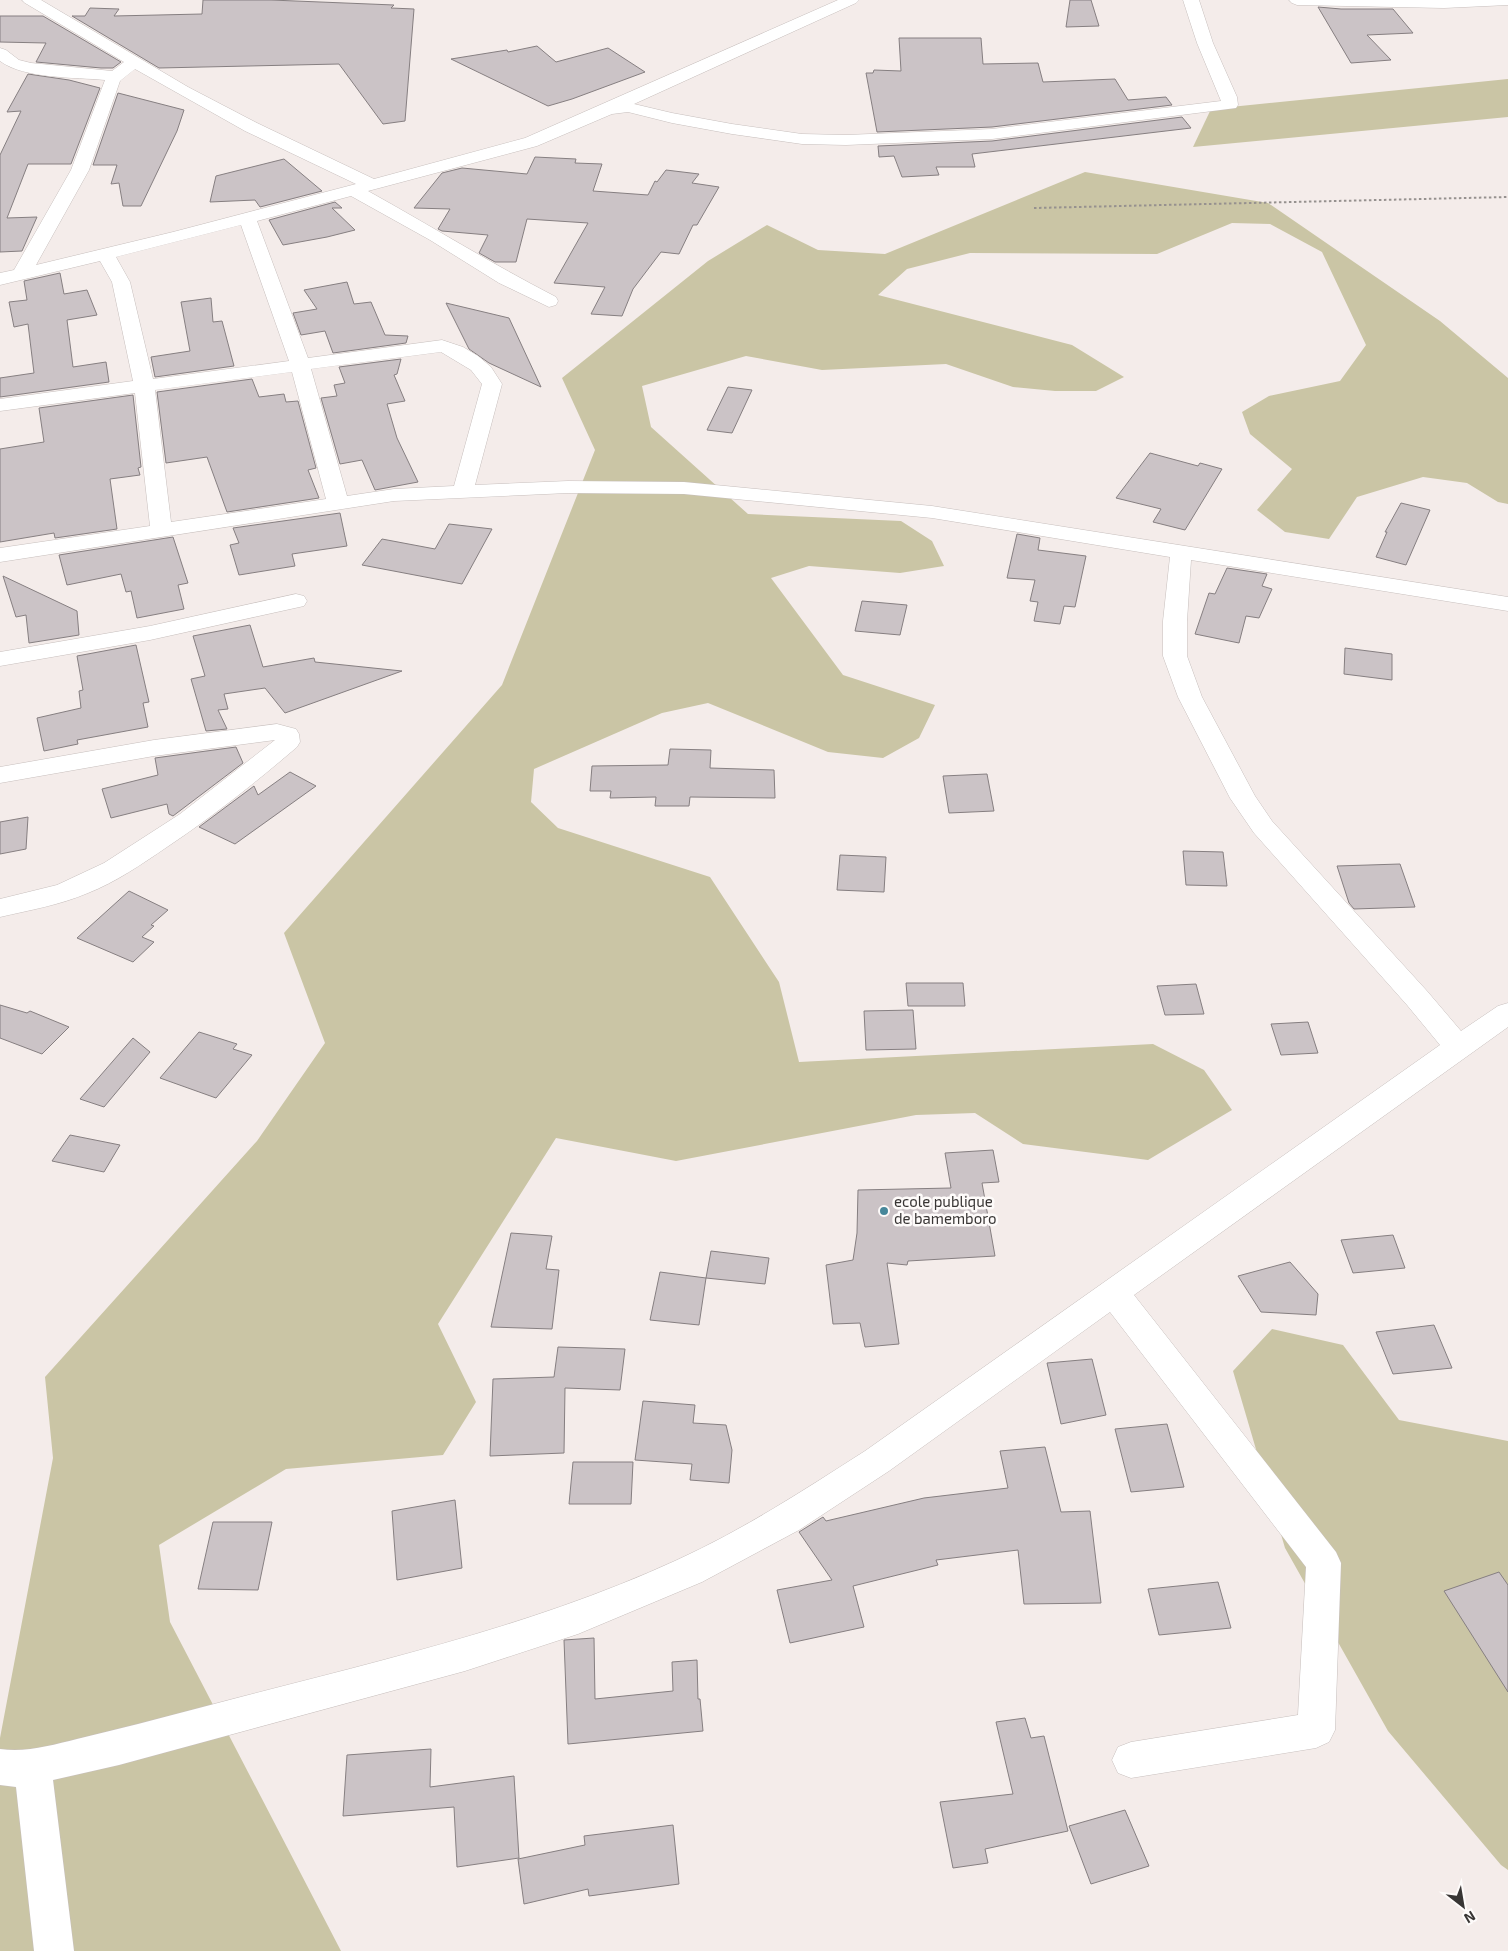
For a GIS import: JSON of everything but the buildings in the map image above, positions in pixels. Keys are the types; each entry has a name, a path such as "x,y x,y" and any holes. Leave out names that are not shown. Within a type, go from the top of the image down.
{"street":[{"path":"30,0 251,128 371,184"},
{"path":"0,279 247,218 531,142 851,0"},
{"path":"609,109 628,107 672,118 740,130 809,139 846,140 992,134 1230,104 1229,97 1205,43 1191,0"},
{"path":"1297,0 1419,3 1508,0"},
{"path":"1,56 13,63 30,68 114,76"},
{"path":"22,273 80,170 114,76 135,62"},
{"path":"352,189 436,236 499,275 549,301"},
{"path":"247,218 300,364 338,502"},
{"path":"105,254 121,282 144,385 161,530"},
{"path":"0,405 442,346 452,349 482,369 489,375 492,384 463,491"},
{"path":"0,555 338,502 394,495 624,486 735,491 932,512 1508,604"},
{"path":"1181,553 1175,621 1175,656 1190,696 1243,798 1262,827 1418,998 1458,1047"},
{"path":"0,659 150,632 296,602"},
{"path":"0,775 154,748 220,739 277,732 287,734 288,738 288,742 229,792 118,866 88,883 65,892 0,908"},
{"path":"54,1951 16,1767 119,1747 465,1654 578,1618 690,1571 787,1519 877,1461 1508,1013"},
{"path":"1114,1293 1324,1562 1316,1730 1131,1760"}],"path":[{"path":"1034,208 1508,197"}],"shaded area":[{"path":"1508,79 1508,117 1193,147 1211,109"},
{"path":"1085,172 1268,203 1440,321 1508,378 1508,504 1498,502 1467,483 1423,477 1357,497 1329,539 1285,532 1257,510 1292,469 1250,434 1242,412 1269,396 1340,381 1366,345 1322,252 1270,224 1232,223 1157,254 970,253 907,269 878,295 1072,345 1124,377 1096,391 1055,391 1013,387 946,364 822,370 746,356 642,386 651,427 748,514 901,521 932,541 944,566 900,573 809,566 771,578 843,675 935,705 919,738 883,758 828,752 708,703 662,713 534,769 531,802 558,828 710,877 779,982 799,1062 1153,1044 1204,1070 1232,1110 1148,1160 1023,1144 975,1113 916,1115 676,1161 556,1138 438,1324 476,1402 443,1455 286,1469 159,1545 170,1622 341,1951 0,1951 0,1738 53,1458 45,1377 257,1141 325,1043 284,933 502,685 595,450 562,378 708,261 767,225 818,250 885,254"},
{"path":"1272,1329 1343,1345 1399,1420 1508,1441 1508,1870 1501,1865 1388,1731 1285,1548 1233,1371"}],"place":[{"name":"ecole publique de bamemboro","path":"884,1211"}]}
